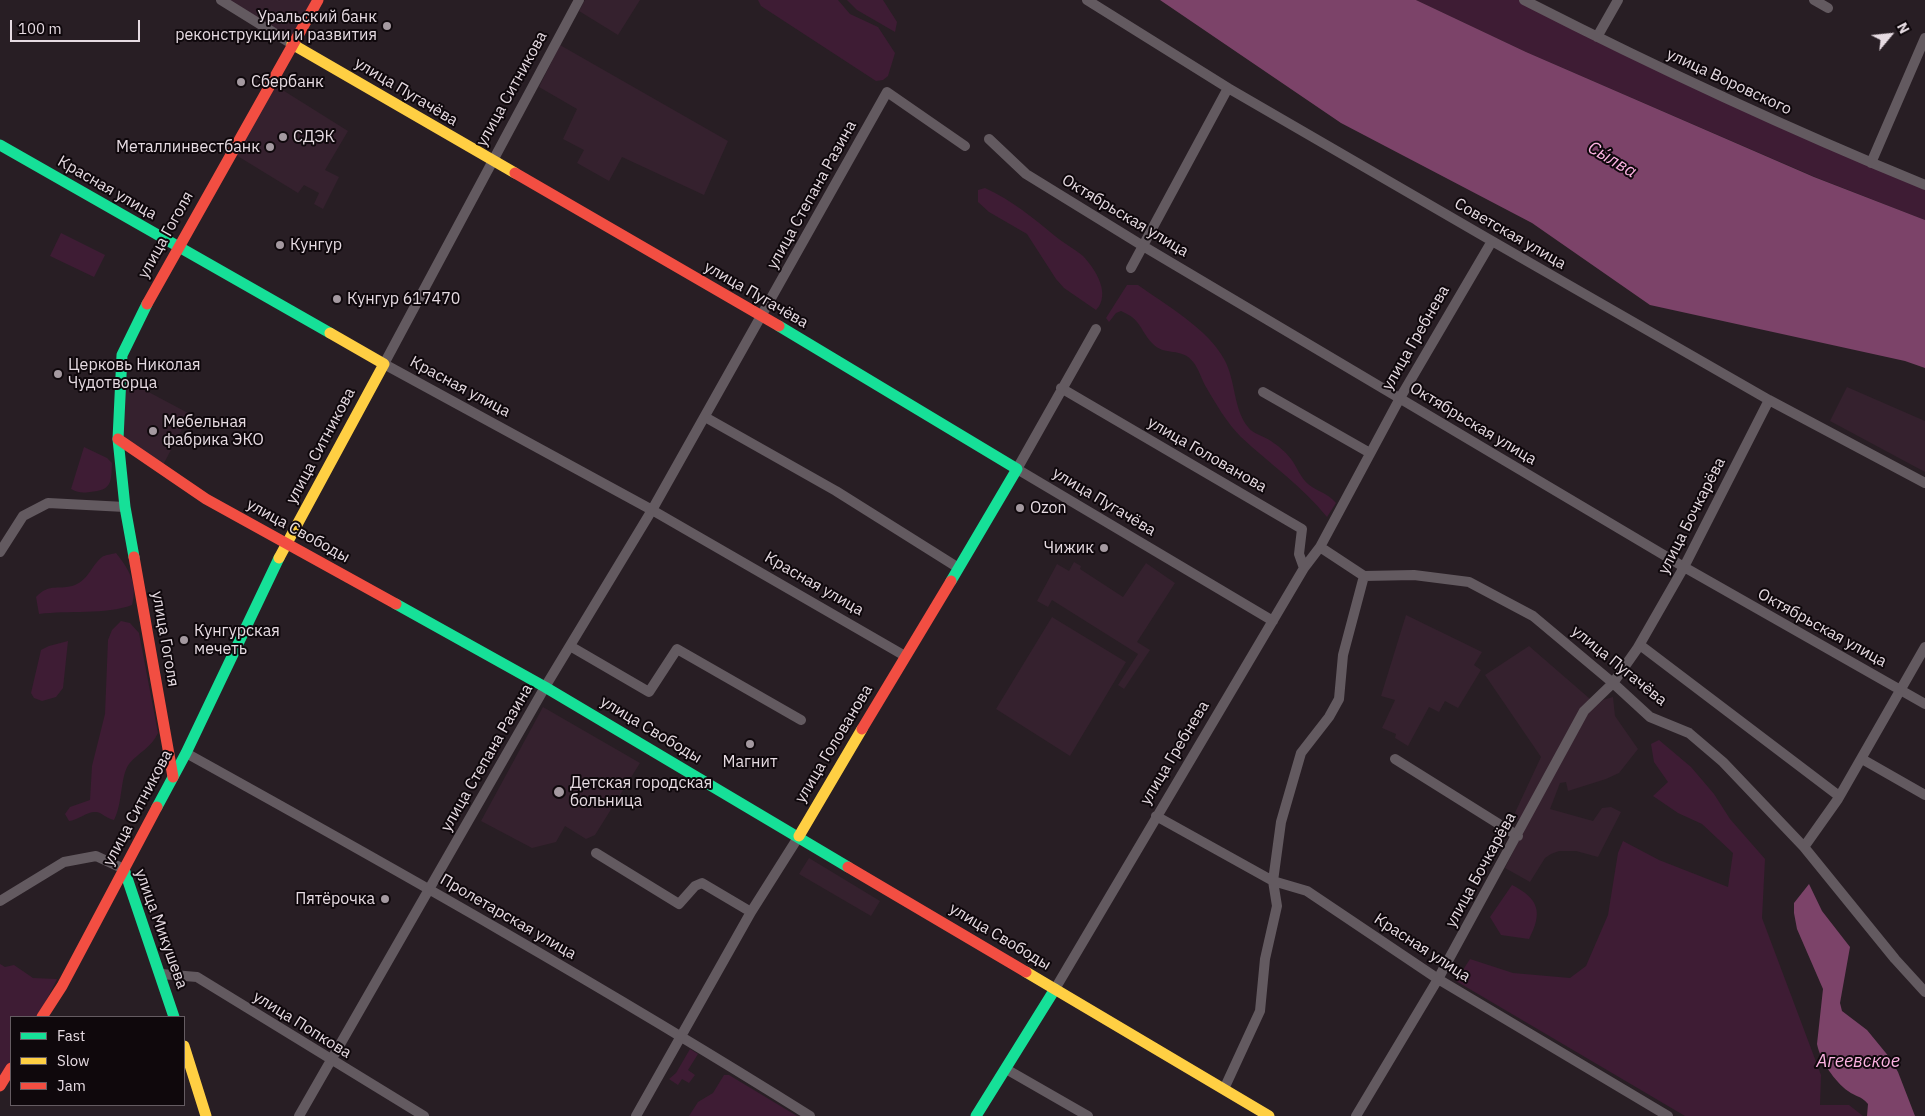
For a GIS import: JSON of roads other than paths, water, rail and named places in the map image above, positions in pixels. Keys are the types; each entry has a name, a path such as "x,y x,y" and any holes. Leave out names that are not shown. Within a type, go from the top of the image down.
{"street":[{"name":"улица Пугачёва","path":"221,0 491,161 762,316 1273,620"},
{"name":"улица Гоголя","path":"173,777 125,507 118,439 122,355 131,333 318,0"},
{"name":"улица Ситникова","path":"43,1016 62,986 186,752 286,544 579,0"},
{"name":"Советская улица","path":"1087,0 1228,88 1492,241 1769,400 1925,483"},
{"name":"улица Воровского","path":"1524,0 1597,37 1870,163 1925,185"},
{"path":"1597,37 1618,0"},
{"path":"1814,0 1828,8"},
{"path":"1870,163 1922,54 1925,38"},
{"path":"1131,268 1228,88"},
{"name":"улица Степана Разина","path":"300,1116 545,687 652,510 887,92 965,146"},
{"name":"Октябрьская улица","path":"989,139 1026,174 1143,246 1684,567 1925,704"},
{"name":"Красная улица","path":"0,145 384,364 652,510 905,656"},
{"name":"улица Гребнева","path":"976,1116 1055,989 1304,568 1320,547 1400,398 1492,241"},
{"name":"улица Голованова","path":"636,1116 752,912 1017,469 1096,329"},
{"name":"улица Голованова","path":"1061,388 1302,529 1298,554 1304,568"},
{"path":"1263,392 1370,453"},
{"name":"улица Бочкарёва","path":"1356,1116 1438,979 1518,836 1584,711 1613,683 1640,645 1684,567 1769,400"},
{"path":"705,417 836,491 957,568"},
{"name":"улица Свободы","path":"118,439 206,499 545,687 1269,1116"},
{"path":"0,552 24,516 48,503 125,507"},
{"path":"1224,1089 1260,1012 1265,959 1277,906 1273,881 1281,822 1301,753 1329,717 1339,699 1343,655 1364,576 1320,547"},
{"name":"улица Пугачёва","path":"1364,576 1414,575 1469,582 1533,616 1650,716 1688,733 1723,762 1804,847 1895,959 1925,992"},
{"path":"1640,645 1840,796"},
{"path":"570,646 649,692 677,649 801,720"},
{"path":"1804,847 1840,796 1925,647"},
{"name":"Пролетарская улица","path":"186,752 430,888 681,1035 810,1116"},
{"path":"1395,758 1518,836"},
{"path":"1862,758 1925,795"},
{"name":"Красная улица","path":"1156,816 1273,881 1307,891 1438,979 1668,1116"},
{"path":"596,853 679,904 695,886 702,883 752,912"},
{"name":"улица Микушева","path":"0,901 64,862 96,856 124,869 174,1016"},
{"name":"улица Попкова","path":"160,974 197,977 424,1116"},
{"path":"185,1049 206,1116"},
{"path":"1006,1069 1088,1116"},
{"path":"0,1086 10,1070"}],"water":[{"name":"Сы́лва","path":"1160,0 1416,0 1526,52 1814,177 1925,220 1925,368 1905,361 1650,305 1532,223 1341,123"},
{"name":"Агеевское","path":"1809,884 1822,911 1850,947 1840,1003 1842,1011 1867,1030 1890,1058 1898,1072 1915,1116 1867,1116 1868,1104 1838,1082 1821,1057 1817,1044 1823,989 1797,929 1794,913 1794,903"}],"place":[{"name":"Уральский банк реконструкции и развития","path":"387,26"},
{"name":"Сбербанк","path":"241,82"},
{"name":"СДЭК","path":"283,137"},
{"name":"Металлинвестбанк","path":"270,147"},
{"name":"Кунгур","path":"280,245"},
{"name":"Кунгур 617470","path":"337,299"},
{"name":"Церковь Николая Чудотворца","path":"58,374"},
{"name":"Мебельная фабрика ЭКО","path":"153,431"},
{"name":"Ozon","path":"1020,508"},
{"name":"Чижик","path":"1104,548"},
{"name":"Кунгурская мечеть","path":"184,640"},
{"name":"Магнит","path":"750,744"},
{"name":"Детская городская больница","path":"559,792"},
{"name":"Пятёрочка","path":"385,899"}]}
